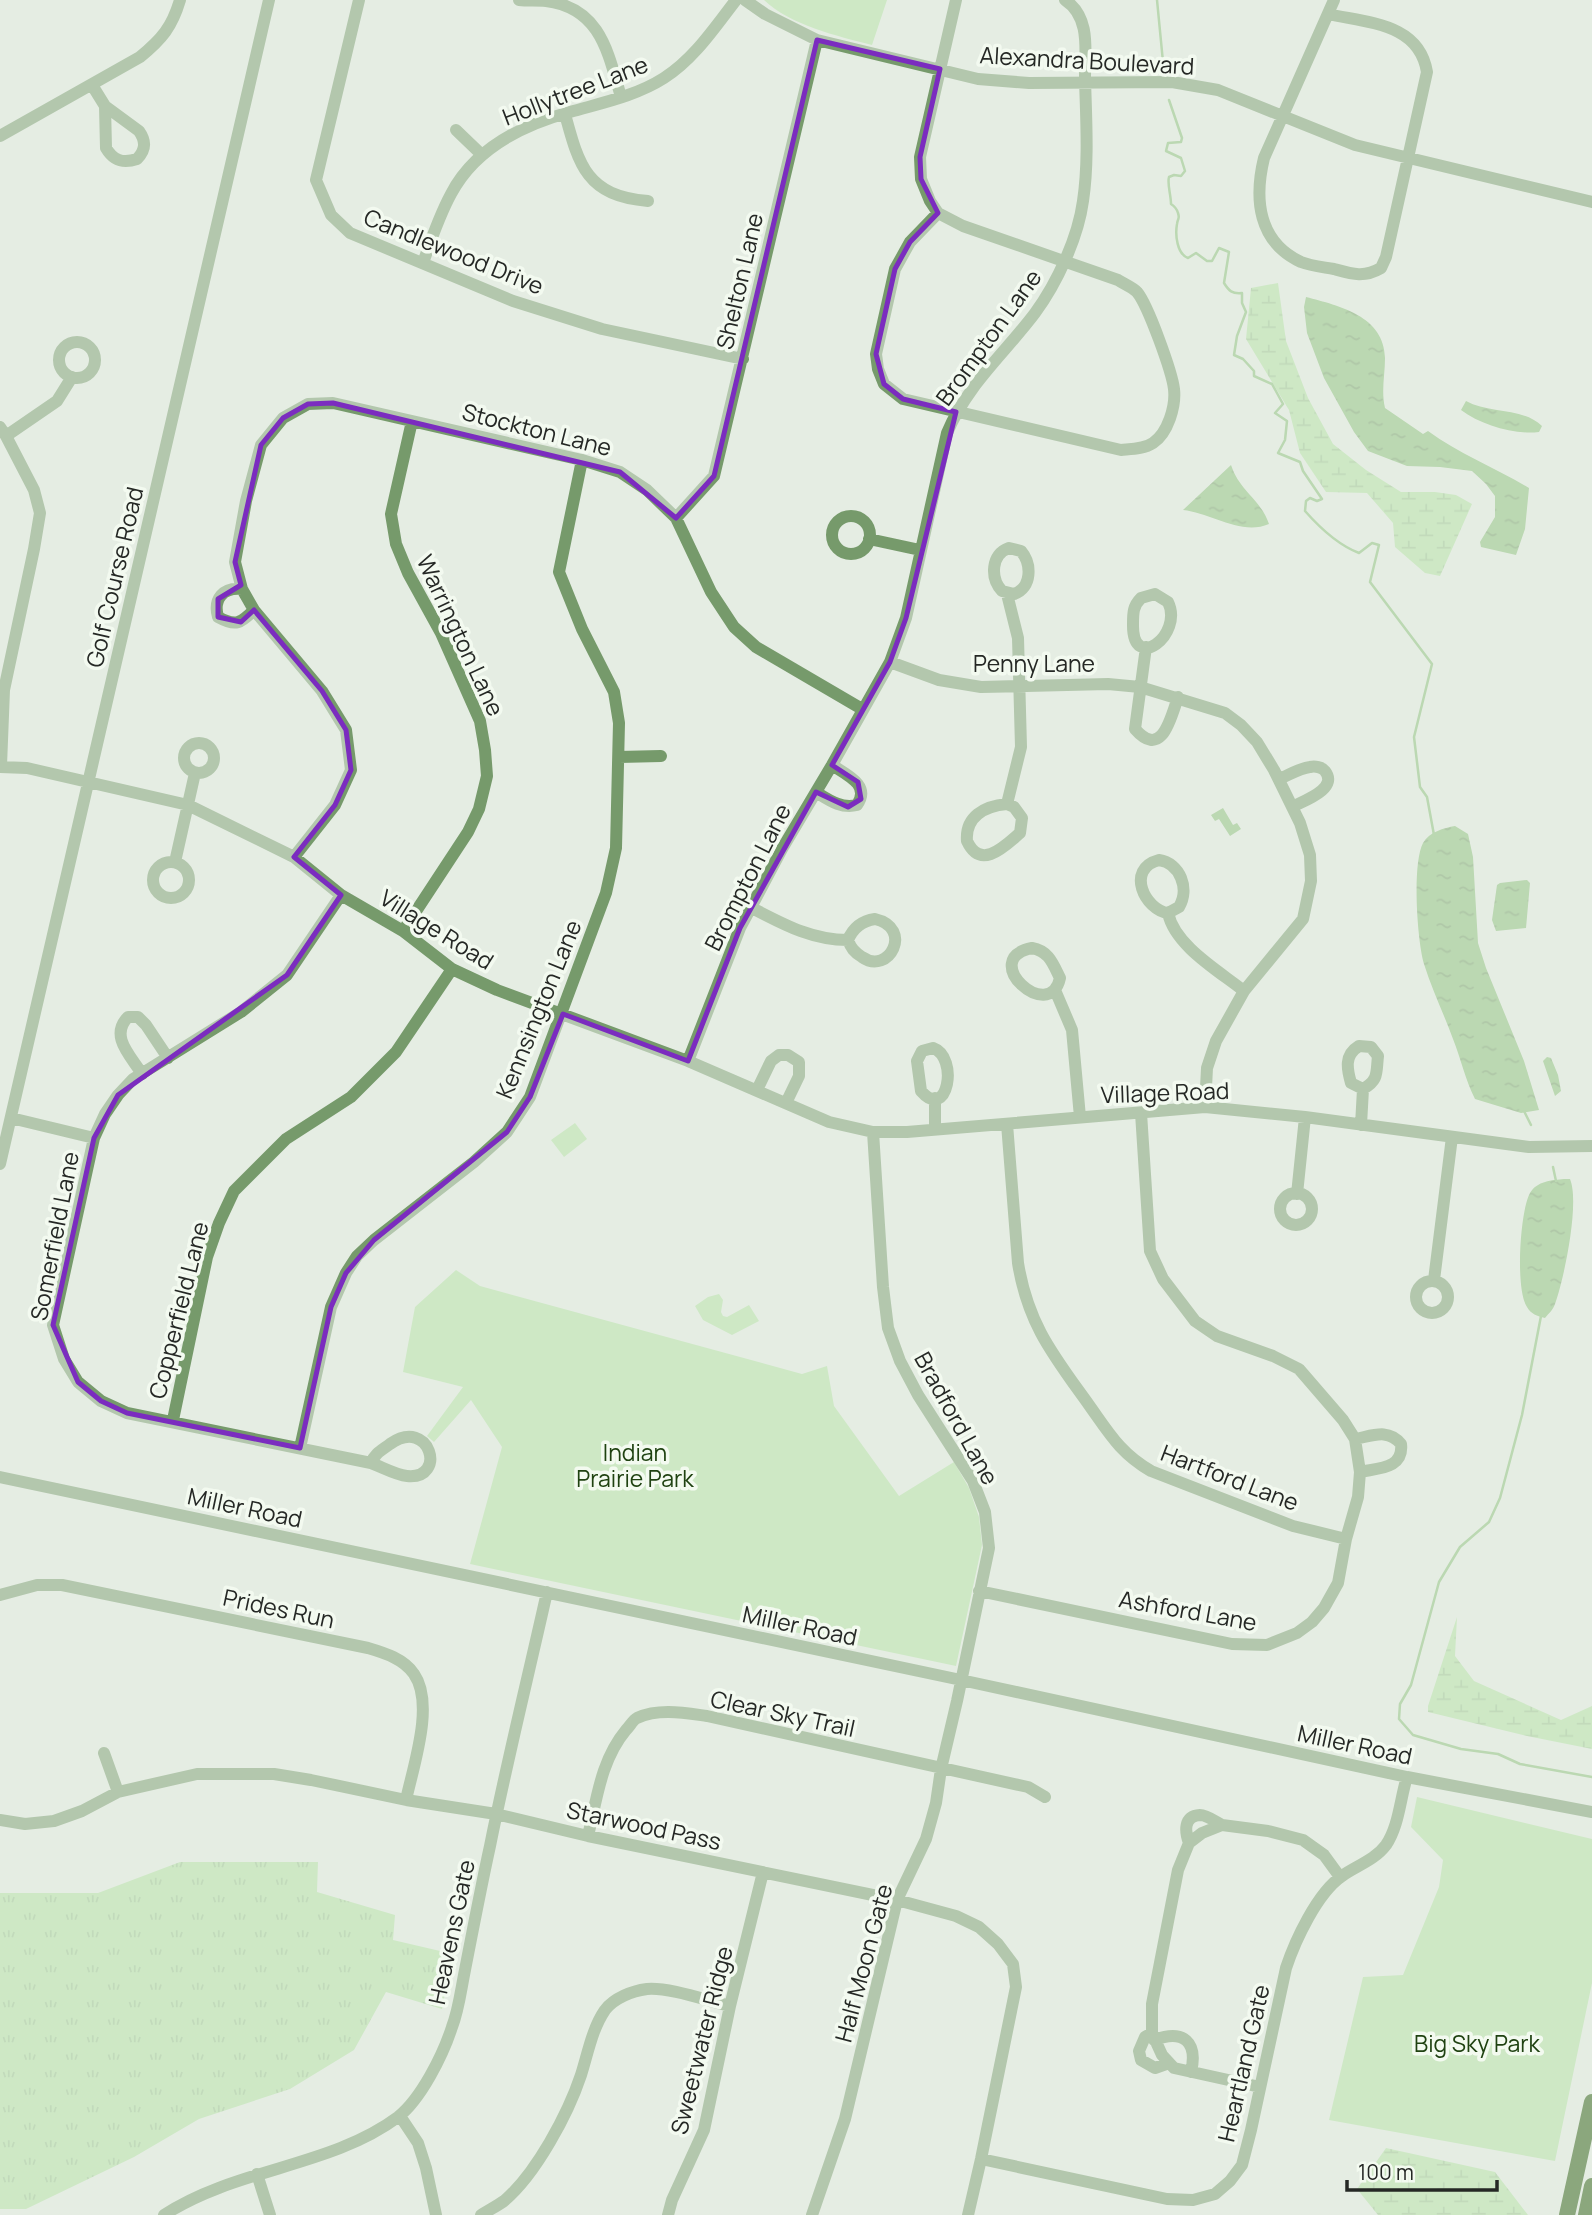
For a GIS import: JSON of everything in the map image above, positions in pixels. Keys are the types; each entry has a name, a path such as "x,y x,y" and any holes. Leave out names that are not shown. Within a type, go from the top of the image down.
{"main road":[{"path":"1567,2215 1592,2102"},
{"path":"1586,2215 1592,2186"}],"street":[{"path":"0,136 140,57 158,42 169,28 180,0"},
{"name":"Golf Course Road","path":"0,1164 269,0"},
{"name":"Candlewood Drive","path":"359,0 316,180 331,215 351,233 513,300 602,329 743,359"},
{"path":"519,0 547,1 565,6 594,24 607,49 621,97"},
{"name":"Hollytree Lane","path":"423,263 451,194 482,155 516,131 656,83 680,66 704,41 736,0"},
{"name":"Alexandra Boulevard","path":"745,0 765,14 817,40 978,79 1029,83 1149,81 1191,84 1218,90 1354,145 1592,202"},
{"path":"938,213 910,242 895,269 876,354 884,384 902,399 1121,450 1138,449 1153,443 1165,430 1174,407 1174,388 1149,312 1136,291 1118,280 963,226 938,213 930,201 921,180 920,157 956,0"},
{"name":"Brompton Lane","path":"688,1061 750,907 890,662 906,618 947,433 956,412 979,378 1036,312 1066,262 1083,202 1086,164 1084,22 1065,0"},
{"path":"1328,14 1392,29 1408,37 1425,59 1427,72 1386,257 1381,268 1362,276 1303,262 1287,253 1274,241 1258,206 1259,179 1264,158 1334,0"},
{"name":"Shelton Lane","path":"676,518 714,476 817,40"},
{"path":"92,85 105,106"},
{"path":"565,114 576,155 596,185 621,197 648,201"},
{"path":"456,130 482,155"},
{"path":"0,766 4,690 40,513 34,490 3,431 57,401 72,377"},
{"name":"Stockton Lane","path":"294,857 335,805 351,770 346,730 322,691 254,610 242,589 235,562 246,501 261,445 283,418 308,404 333,403 582,460 620,472 647,490 676,518 711,592 734,627 756,647 862,709"},
{"name":"Warrington Lane","path":"403,932 468,832 479,809 487,776 480,721 441,633 408,573 396,544 391,514 412,421"},
{"name":"Kennsington Lane","path":"300,1448 331,1307 346,1273 374,1240 474,1162 507,1132 530,1097 606,893 616,848 619,757 614,692 582,629 559,572 582,460"},
{"path":"869,539 920,550"},
{"path":"242,589 232,588 218,598 218,617 233,623 241,622 254,610"},
{"path":"1007,594 1018,638 1021,747 1007,804"},
{"path":"1146,647 1135,729 1141,736 1150,740 1158,739 1164,734 1178,697"},
{"name":"Penny Lane","path":"890,662 939,680 981,687 1108,684 1140,687 1225,713 1257,742 1300,823 1310,855 1311,881 1303,919 1244,991 1216,1041 1207,1068 1205,1107"},
{"path":"619,757 661,755"},
{"name":"Brompton Lane","path":"816,792 848,807 857,805 861,799 862,790 858,782 832,765"},
{"name":"Village Road","path":"0,766 27,768 188,805 294,857 341,895 403,932 452,969 497,990 688,1061 829,1122 873,1132 936,1130 1205,1107 1305,1117 1529,1147 1592,1146"},
{"path":"1279,779 1309,766 1319,767 1326,772 1327,786 1320,793 1292,807"},
{"path":"175,862 195,773"},
{"path":"1007,804 1014,807 1022,818 1020,833 997,853 982,855 975,852 967,841 969,822 993,807 1007,804"},
{"name":"Somerfield Lane","path":"341,895 288,975 241,1012 142,1074 118,1095 105,1114 94,1138 53,1325 64,1359 78,1382 101,1401 127,1413 173,1420 371,1463 407,1476 421,1475 428,1468 430,1450 418,1439 397,1439 375,1455 371,1463"},
{"path":"750,907 799,932 829,940 848,940"},
{"path":"1168,913 1170,924 1185,944 1244,991"},
{"name":"Copperfield Lane","path":"173,1420 207,1257 234,1191 286,1139 351,1097 396,1052 452,969"},
{"path":"1055,990 1072,1030 1080,1117"},
{"path":"142,1074 119,1038 119,1029 128,1017 138,1017 146,1025 168,1058"},
{"path":"757,1090 771,1061 779,1055 795,1058 799,1062 799,1076 786,1103"},
{"path":"1361,1125 1363,1090"},
{"path":"935,1098 936,1130"},
{"name":"Ashford Lane","path":"979,1591 1232,1644 1267,1645 1297,1633 1312,1622 1324,1608 1338,1583 1346,1539 1358,1497 1360,1472 1355,1439 1343,1420 1299,1369 1273,1356 1217,1336 1195,1321 1163,1279 1150,1251 1140,1113"},
{"path":"1297,1194 1305,1117"},
{"path":"11,1118 94,1138"},
{"name":"Hartford Lane","path":"1007,1124 1018,1263 1029,1308 1046,1347 1115,1443 1151,1471 1293,1526 1346,1539"},
{"name":"Bradford Lane","path":"873,1132 888,1328 918,1395 973,1481 985,1512 989,1548 961,1681"},
{"path":"1434,1280 1452,1137"},
{"path":"1355,1439 1387,1433 1401,1444 1399,1459 1393,1465 1360,1472"},
{"name":"Miller Road","path":"0,1477 1407,1777 1592,1812"},
{"name":"Prides Run","path":"0,1595 37,1585 62,1585 368,1648 393,1656 414,1673 424,1696 422,1721 405,1800"},
{"name":"Heavens Gate","path":"164,2215 196,2197 339,2148 368,2135 400,2116 424,2086 438,2062 453,2026 496,1814 547,1592"},
{"name":"Half Moon Gate","path":"812,2215 845,2119 897,1900 926,1839 961,1681"},
{"name":"Clear Sky Trail","path":"588,1836 603,1771 613,1745 635,1719 676,1712 1028,1787 1045,1797"},
{"path":"104,1753 118,1793"},
{"name":"Starwood Pass","path":"0,1820 25,1824 54,1821 118,1793 197,1774 274,1774 405,1800 496,1814 588,1836 897,1900 956,1916 979,1927 998,1944 1013,1964 1016,1987 968,2215"},
{"name":"Heartland Gate","path":"981,2159 1167,2199 1193,2200 1215,2194 1230,2181 1242,2165 1294,1943 1319,1902 1340,1877 1377,1854 1385,1845 1394,1829 1407,1777"},
{"path":"1260,2087 1174,2068 1161,2054 1153,2036 1152,2004 1178,1870 1189,1843 1202,1833 1222,1825 1268,1831 1303,1840 1324,1855 1340,1877"},
{"name":"Sweetwater Ridge","path":"668,2215 672,2200 704,2130 730,2006 763,1872"},
{"path":"481,2215 504,2201 528,2175 557,2130 580,2077 593,2033 605,2010 616,1998 647,1989 730,2006"},
{"path":"1169,2063 1155,2068 1141,2060 1140,2044 1153,2036 1169,2034 1186,2040 1193,2048 1191,2072"},
{"path":"400,2116 418,2143 436,2215"},
{"path":"257,2174 270,2215"}],"highlighted area":[{"path":"817,40 940,69 920,157 921,179 938,213 910,242 895,269 876,354 884,384 903,399 956,412 906,618 890,662 832,765 858,782 861,799 848,807 816,792 740,928 688,1061 563,1014 530,1097 507,1132 374,1240 346,1273 331,1307 300,1448 127,1413 101,1401 78,1382 53,1325 94,1138 118,1095 287,975 341,895 294,857 335,805 351,770 346,730 322,691 254,610 241,622 218,617 218,599 241,585 235,562 261,445 283,418 308,404 333,403 620,472 676,518 714,476"}],"green space":[{"path":"764,0 887,0 872,45 800,23"},
{"path":"1278,283 1286,341 1308,398 1333,444 1366,470 1401,492 1456,495 1472,504 1440,576 1425,573 1395,547 1393,523 1367,493 1326,492 1300,453 1289,410 1246,339 1251,288"},
{"path":"575,1123 587,1139 564,1157 551,1140"},
{"name":"Indian Prairie Park","path":"456,1270 480,1286 802,1374 827,1366 834,1406 899,1496 954,1462 969,1488 979,1517 982,1545 956,1666 470,1564 502,1447 471,1400 434,1442 427,1436 463,1387 403,1372 415,1307"},
{"path":"719,1294 723,1300 723,1316 727,1317 749,1305 759,1321 732,1335 703,1320 695,1306 708,1297"},
{"path":"1457,1617 1455,1656 1474,1681 1561,1720 1592,1706 1592,1749 1428,1712"},
{"name":"Big Sky Park","path":"1417,1797 1592,1839 1592,1983 1555,2161 1329,2120 1363,1977 1403,1975 1439,1887 1443,1860 1411,1827"},
{"path":"180,1862 318,1862 317,1892 395,1915 393,1940 453,1954 442,2009 386,1992 354,2050 290,2089 199,2119 134,2157 26,2209 0,2209 0,1893 98,1893"},
{"path":"1386,2148 1495,2172 1528,2215 1378,2215 1357,2189"}],"water":[{"path":"1306,297 1346,309 1369,323 1377,332 1383,344 1385,358 1385,408 1423,434 1428,431 1452,447 1529,488 1525,529 1516,555 1481,547 1480,542 1495,517 1495,496 1472,471 1407,466 1368,451 1354,432 1324,378 1307,333 1304,307"},
{"path":"1466,401 1485,408 1525,416 1542,426 1539,432 1529,433 1498,428 1461,410"},
{"path":"1231,465 1239,482 1261,508 1269,524 1258,527 1237,526 1183,510"},
{"path":"1223,808 1233,825 1237,823 1241,829 1230,836 1219,819 1215,821 1211,815"},
{"path":"1455,826 1468,834 1473,857 1478,943 1524,1061 1539,1110 1521,1113 1475,1099 1424,964 1417,902 1420,853 1429,836"},
{"path":"1527,880 1530,883 1526,928 1496,931 1492,920 1497,885"},
{"path":"1547,1057 1551,1058 1558,1075 1561,1091 1555,1096 1543,1061"},
{"path":"1570,1179 1573,1190 1570,1241 1555,1304 1545,1318 1530,1311 1523,1298 1520,1250 1524,1216 1533,1189 1545,1182"}],"waterway":[{"path":"1157,0 1163,62"},
{"path":"1169,100 1182,138 1181,142 1168,143 1166,151 1181,158 1185,171 1181,176 1169,177 1171,204 1179,216 1176,233 1181,253 1188,258 1196,253 1207,261 1212,261 1219,248 1229,252 1224,283 1231,291 1242,293 1246,312 1237,336 1234,355 1243,359 1254,371 1254,376 1272,384 1283,404 1275,413 1287,421 1285,440 1278,453 1300,462 1322,499 1317,501 1310,498 1306,501 1305,511 1317,524 1351,550 1359,553 1372,543 1379,545 1370,582 1432,664 1414,737 1420,787 1427,797 1434,835"},
{"path":"1524,1111 1531,1125"},
{"path":"1553,1167 1556,1181"},
{"path":"1541,1316 1522,1415 1500,1498 1489,1522 1460,1547 1439,1582 1411,1685 1400,1704 1399,1719 1413,1735 1461,1749 1498,1754 1520,1764 1592,1777"}]}
